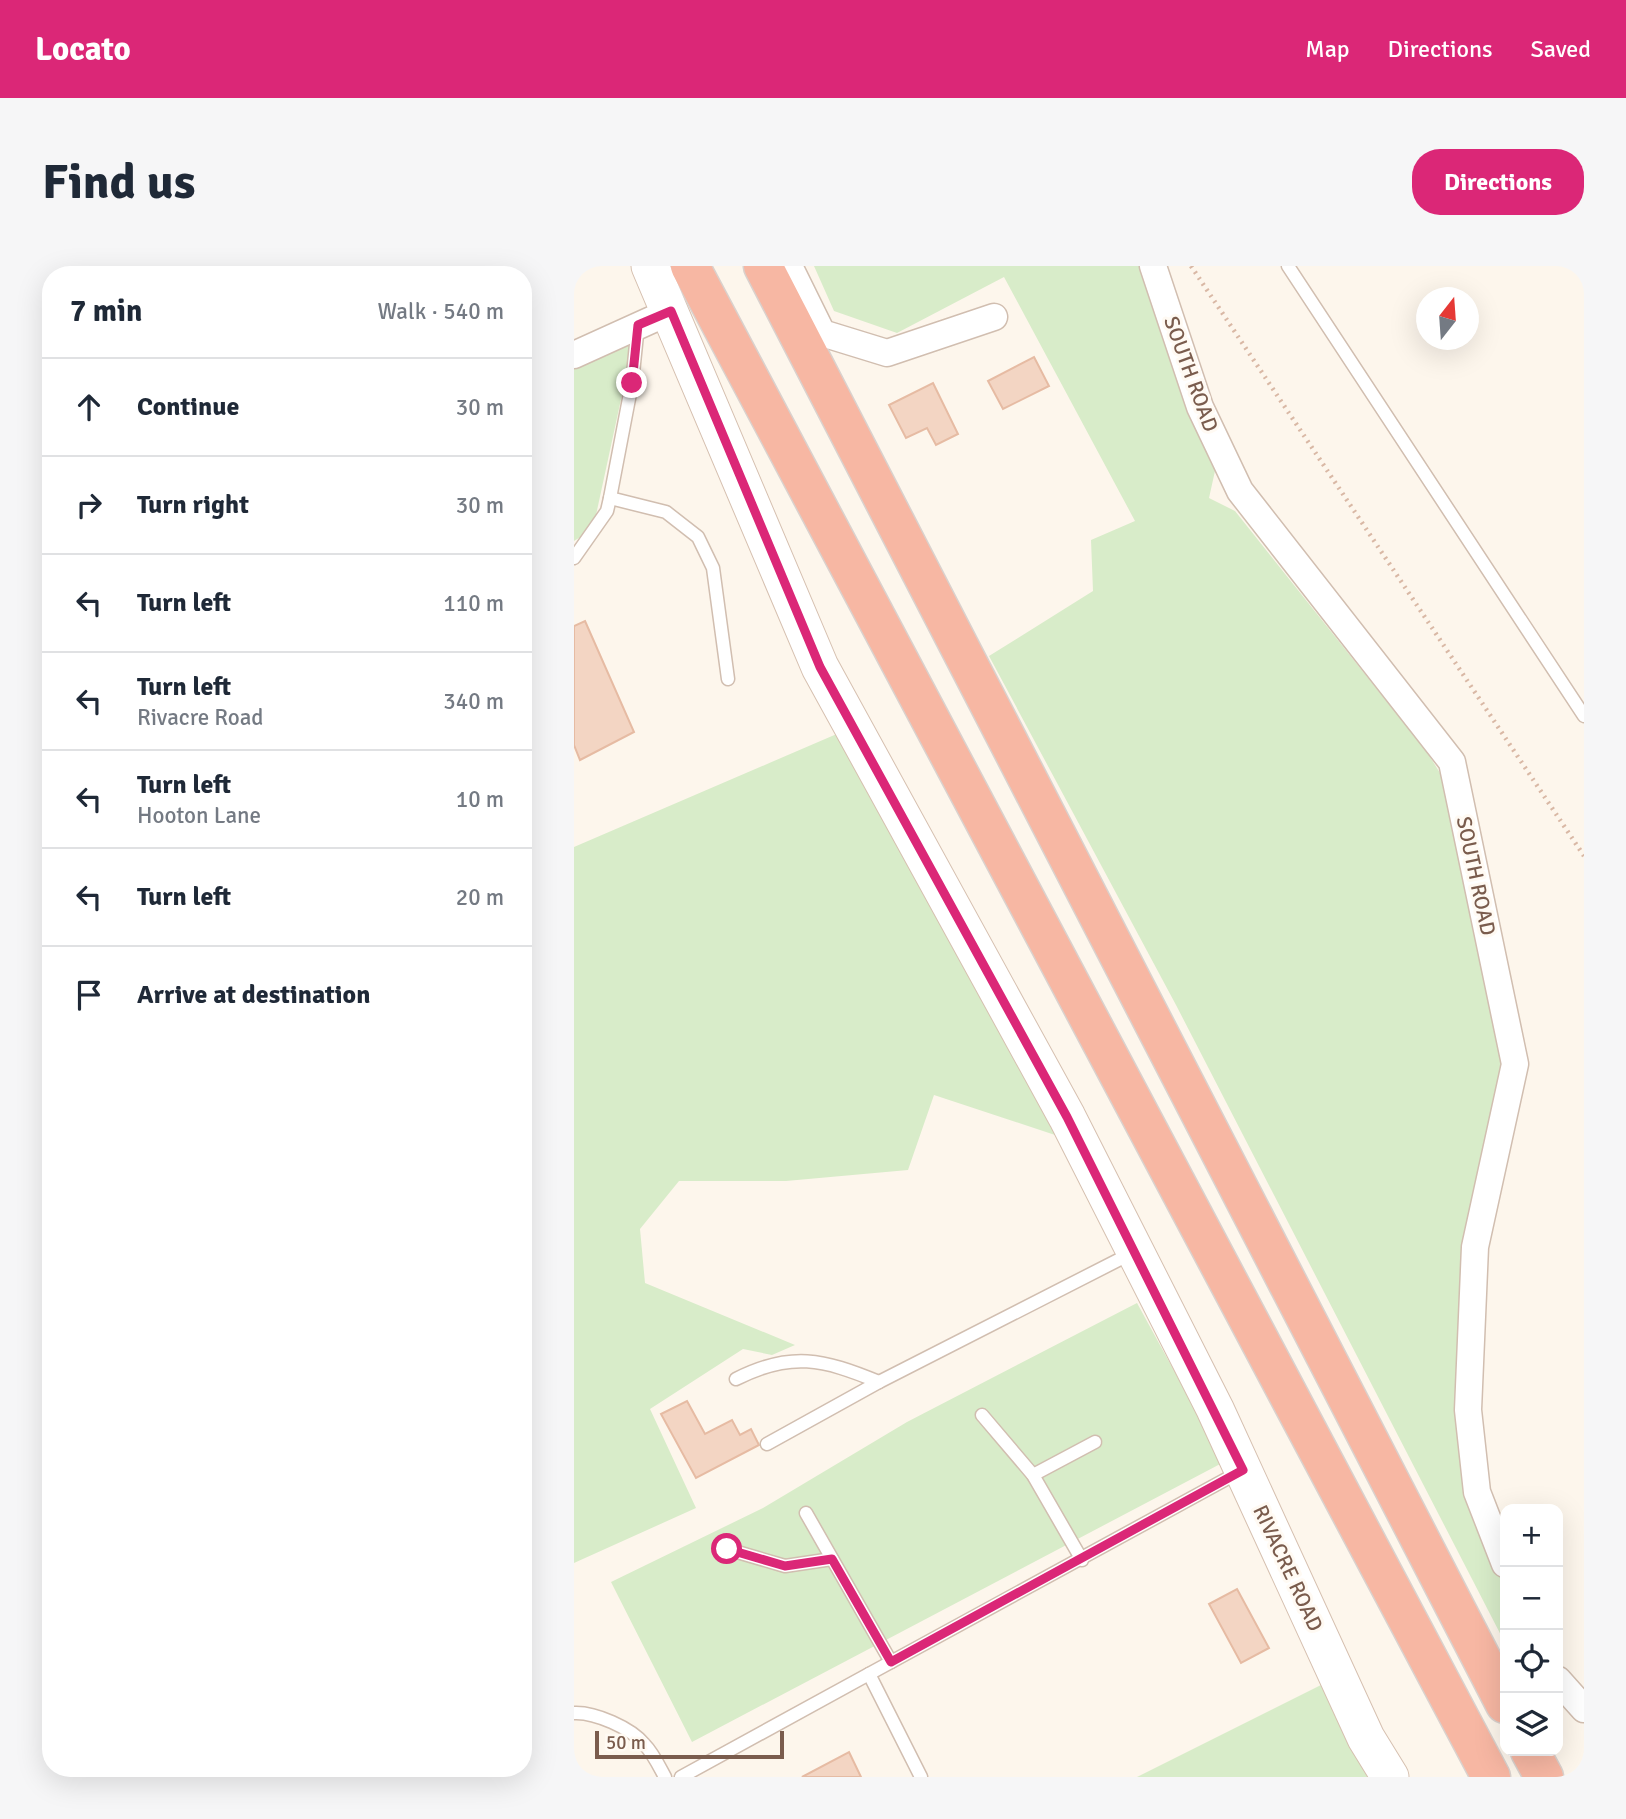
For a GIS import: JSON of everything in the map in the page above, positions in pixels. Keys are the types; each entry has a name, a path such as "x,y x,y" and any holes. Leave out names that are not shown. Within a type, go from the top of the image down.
{"highway":[{"path":"690,266 1491,1777"},
{"path":"763,266 1500,1694"},
{"path":"1533,1756 1544,1777"}],"main road":[{"name":"RIVACRE ROAD","path":"650,266 820,667 1067,1117 1243,1470 1366,1738 1390,1777"}],"street":[{"path":"789,266 822,333 887,353 994,317"},
{"name":"SOUTH ROAD","path":"1153,266 1200,407 1240,491 1452,762 1515,1064 1475,1247 1468,1410 1477,1492 1500,1551"},
{"path":"574,355 671,311"},
{"path":"1563,1686 1584,1709"}],"lane":[{"path":"1288,266 1584,716"},
{"path":"574,558 607,511 611,498 632,383 638,325"},
{"path":"611,498 666,512 698,537 713,568 728,679"},
{"path":"767,1444 879,1382 1135,1251"},
{"path":"736,1379 765,1364 797,1359 856,1372 879,1382"},
{"path":"982,1415 1032,1475 1082,1560"},
{"path":"1032,1475 1095,1442"},
{"path":"681,1777 1243,1470"},
{"path":"806,1513 891,1662"},
{"path":"727,1549 785,1566 832,1559"},
{"path":"869,1674 921,1777"},
{"path":"574,1713 583,1713 617,1725 643,1742 665,1777"}],"path":[{"path":"1191,266 1584,856"}],"green space":[{"path":"814,266 1152,266 1215,471 1209,498 1235,511 1427,752 1453,794 1515,1064 1475,1247 1468,1410 1500,1543 1500,1633 1176,1005 989,656 1093,591 1091,540 1135,521 1004,277 897,333 834,311"},
{"path":"634,339 593,529 574,541 574,368"},
{"path":"853,727 1064,1138 934,1095 908,1170 786,1181 679,1181 640,1229 645,1283 795,1345 772,1355 743,1349 650,1409 696,1508 574,1563 574,847"},
{"path":"1137,1303 1224,1462 692,1742 611,1582 763,1508 907,1422"},
{"path":"1327,1682 1380,1777 1137,1777"}],"building":[{"path":"1034,357 1049,386 1003,409 988,381"},
{"path":"933,383 958,434 936,445 927,428 906,438 889,405"},
{"path":"585,621 634,732 580,760 574,745 574,626"},
{"path":"687,1401 705,1434 732,1420 740,1435 751,1429 759,1445 696,1478 661,1414"},
{"path":"1237,1589 1269,1648 1241,1663 1209,1604"},
{"path":"849,1752 861,1777 802,1777"}],"route":[{"path":"632,383 638,325 671,311 820,667 1067,1117 1215,1409 1243,1470 891,1662 832,1559 785,1566 727,1549"}]}
